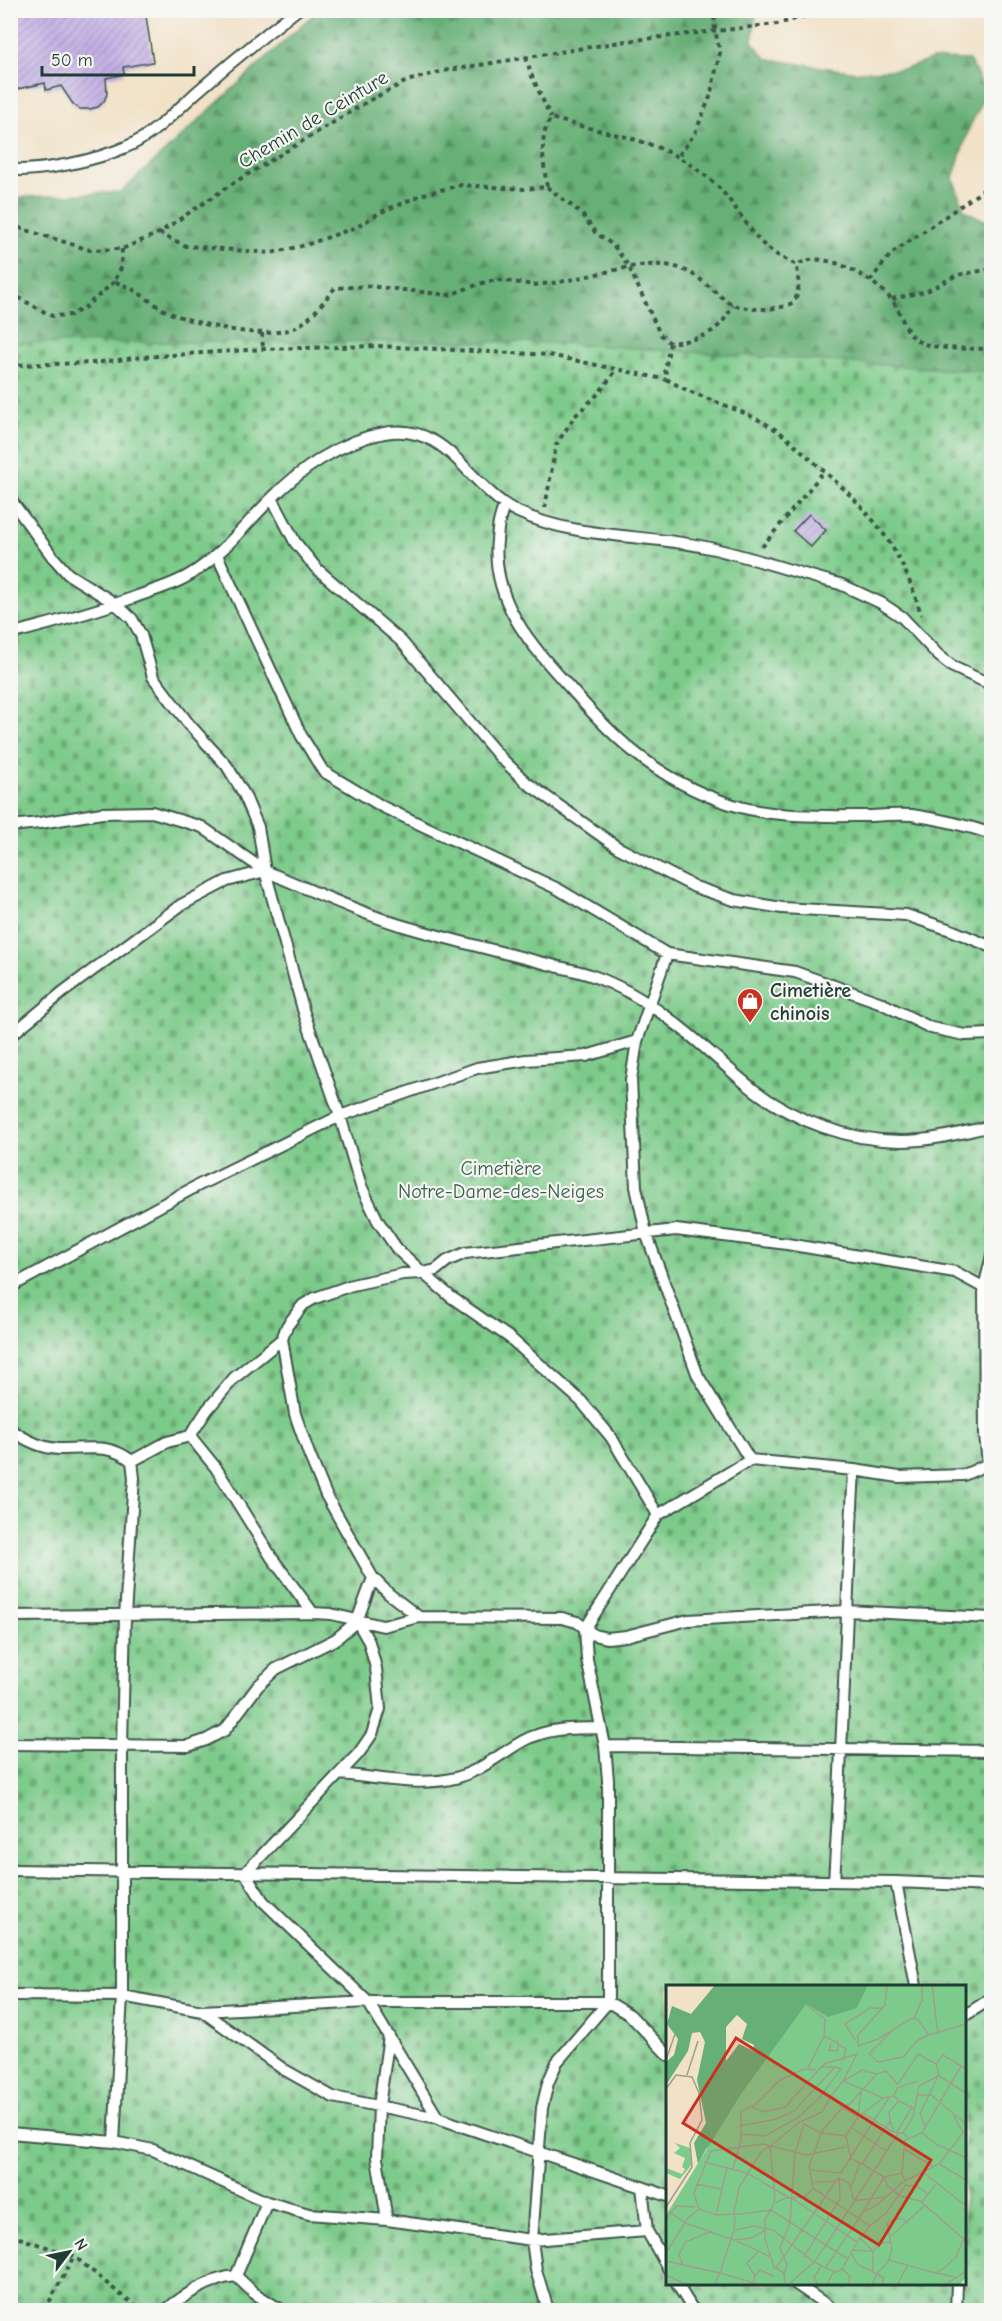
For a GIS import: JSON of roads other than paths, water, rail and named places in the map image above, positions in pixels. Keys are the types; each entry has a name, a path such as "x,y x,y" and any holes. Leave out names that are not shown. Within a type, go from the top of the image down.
{"lane":[{"path":"10,170 36,171 127,147 146,135 297,10"},
{"path":"10,634 116,604 167,586 191,574 217,555 272,498 318,460 344,445 396,431 413,432 428,437 443,447 505,505 531,518 594,532 706,547 840,584 859,592 902,617 916,634 953,667 992,685"},
{"path":"272,498 295,542 316,568 401,641 500,756 527,783 617,848 695,887 734,900 782,908 906,915 992,946"},
{"path":"10,499 68,574 116,604 132,620 141,635 153,677 188,723 227,766 244,794 258,827 265,871 304,1013 340,1116 361,1186 378,1221 397,1249 423,1273 451,1297 510,1338 581,1401 611,1437 658,1515"},
{"path":"505,505 498,519 495,558 500,585 509,610 525,635 589,710 647,762 713,797 745,808 777,813 828,816 911,815 992,834"},
{"path":"217,555 302,735 323,771 383,807 558,889 667,954 795,972 879,1002 931,1028 965,1035 992,1034"},
{"path":"10,826 102,813 152,812 202,827 265,871 398,924 592,975 627,991 678,1024 766,1099 797,1116 830,1129 860,1138 893,1141 921,1140 992,1126"},
{"path":"10,1036 63,992 181,905 227,881 265,871"},
{"path":"667,954 637,1041 631,1080 636,1187 646,1233 698,1376 750,1460"},
{"path":"10,1287 197,1186 340,1116 477,1068 526,1060 586,1056 637,1041"},
{"path":"132,1461 167,1442 190,1436 207,1410 234,1378 282,1339 287,1326 303,1305 315,1298 352,1285 403,1274 436,1270 447,1261 465,1254 676,1230 787,1244 955,1272 988,1290"},
{"path":"548,2310 536,2270 532,2240 542,2108 556,2062 608,2002 608,1780 605,1746 587,1659 585,1629 658,1515 750,1460 854,1470 899,1477 964,1474 990,1464 985,1435 988,1290 992,1255"},
{"path":"282,1339 295,1414 326,1495 373,1578 389,1594 419,1617"},
{"path":"10,1429 29,1442 56,1449 106,1448 120,1452 132,1461 134,1478 125,1616 122,1746 122,1996 114,2142"},
{"path":"190,1436 216,1468 272,1558 313,1613"},
{"path":"834,1881 843,1749 846,1611 854,1470"},
{"path":"10,1744 188,1746 206,1740 225,1730 258,1686 276,1669 336,1639 357,1621 373,1578"},
{"path":"10,1616 313,1613 331,1614 383,1626 419,1617 562,1618 577,1622 594,1635 607,1638 626,1636 688,1620 846,1611 992,1618"},
{"path":"244,1874 359,1753 372,1734 380,1709 376,1668 369,1642 357,1621"},
{"path":"339,1774 423,1781 453,1778 485,1767 525,1740 548,1731 568,1728 600,1728"},
{"path":"605,1746 992,1751"},
{"path":"10,1870 896,1882 992,1886"},
{"path":"244,1874 263,1901 368,2002 438,2118"},
{"path":"896,1882 916,1985"},
{"path":"10,1995 122,1996 202,2012 368,2002 608,2002 630,2015 666,2053"},
{"path":"966,2015 992,1998"},
{"path":"202,2012 283,2069 333,2097 438,2118 666,2195"},
{"path":"387,2220 377,2158 379,2106 389,2036"},
{"path":"10,2133 114,2142 153,2150 267,2202 309,2214 387,2220 532,2240 647,2231"},
{"path":"642,2187 647,2231 666,2264"},
{"path":"236,2276 267,2202"},
{"path":"166,2310 205,2286 224,2277 236,2276 254,2293 281,2310"},
{"path":"678,2285 693,2310"},
{"path":"799,2285 834,2310"},
{"path":"956,2310 957,2285"}],"place":[{"name":"Cimetière chinois","path":"750,1024"}],"park label":[{"name":"Cimetière Notre-Dame-des-Neiges","path":"501,1180"}]}
